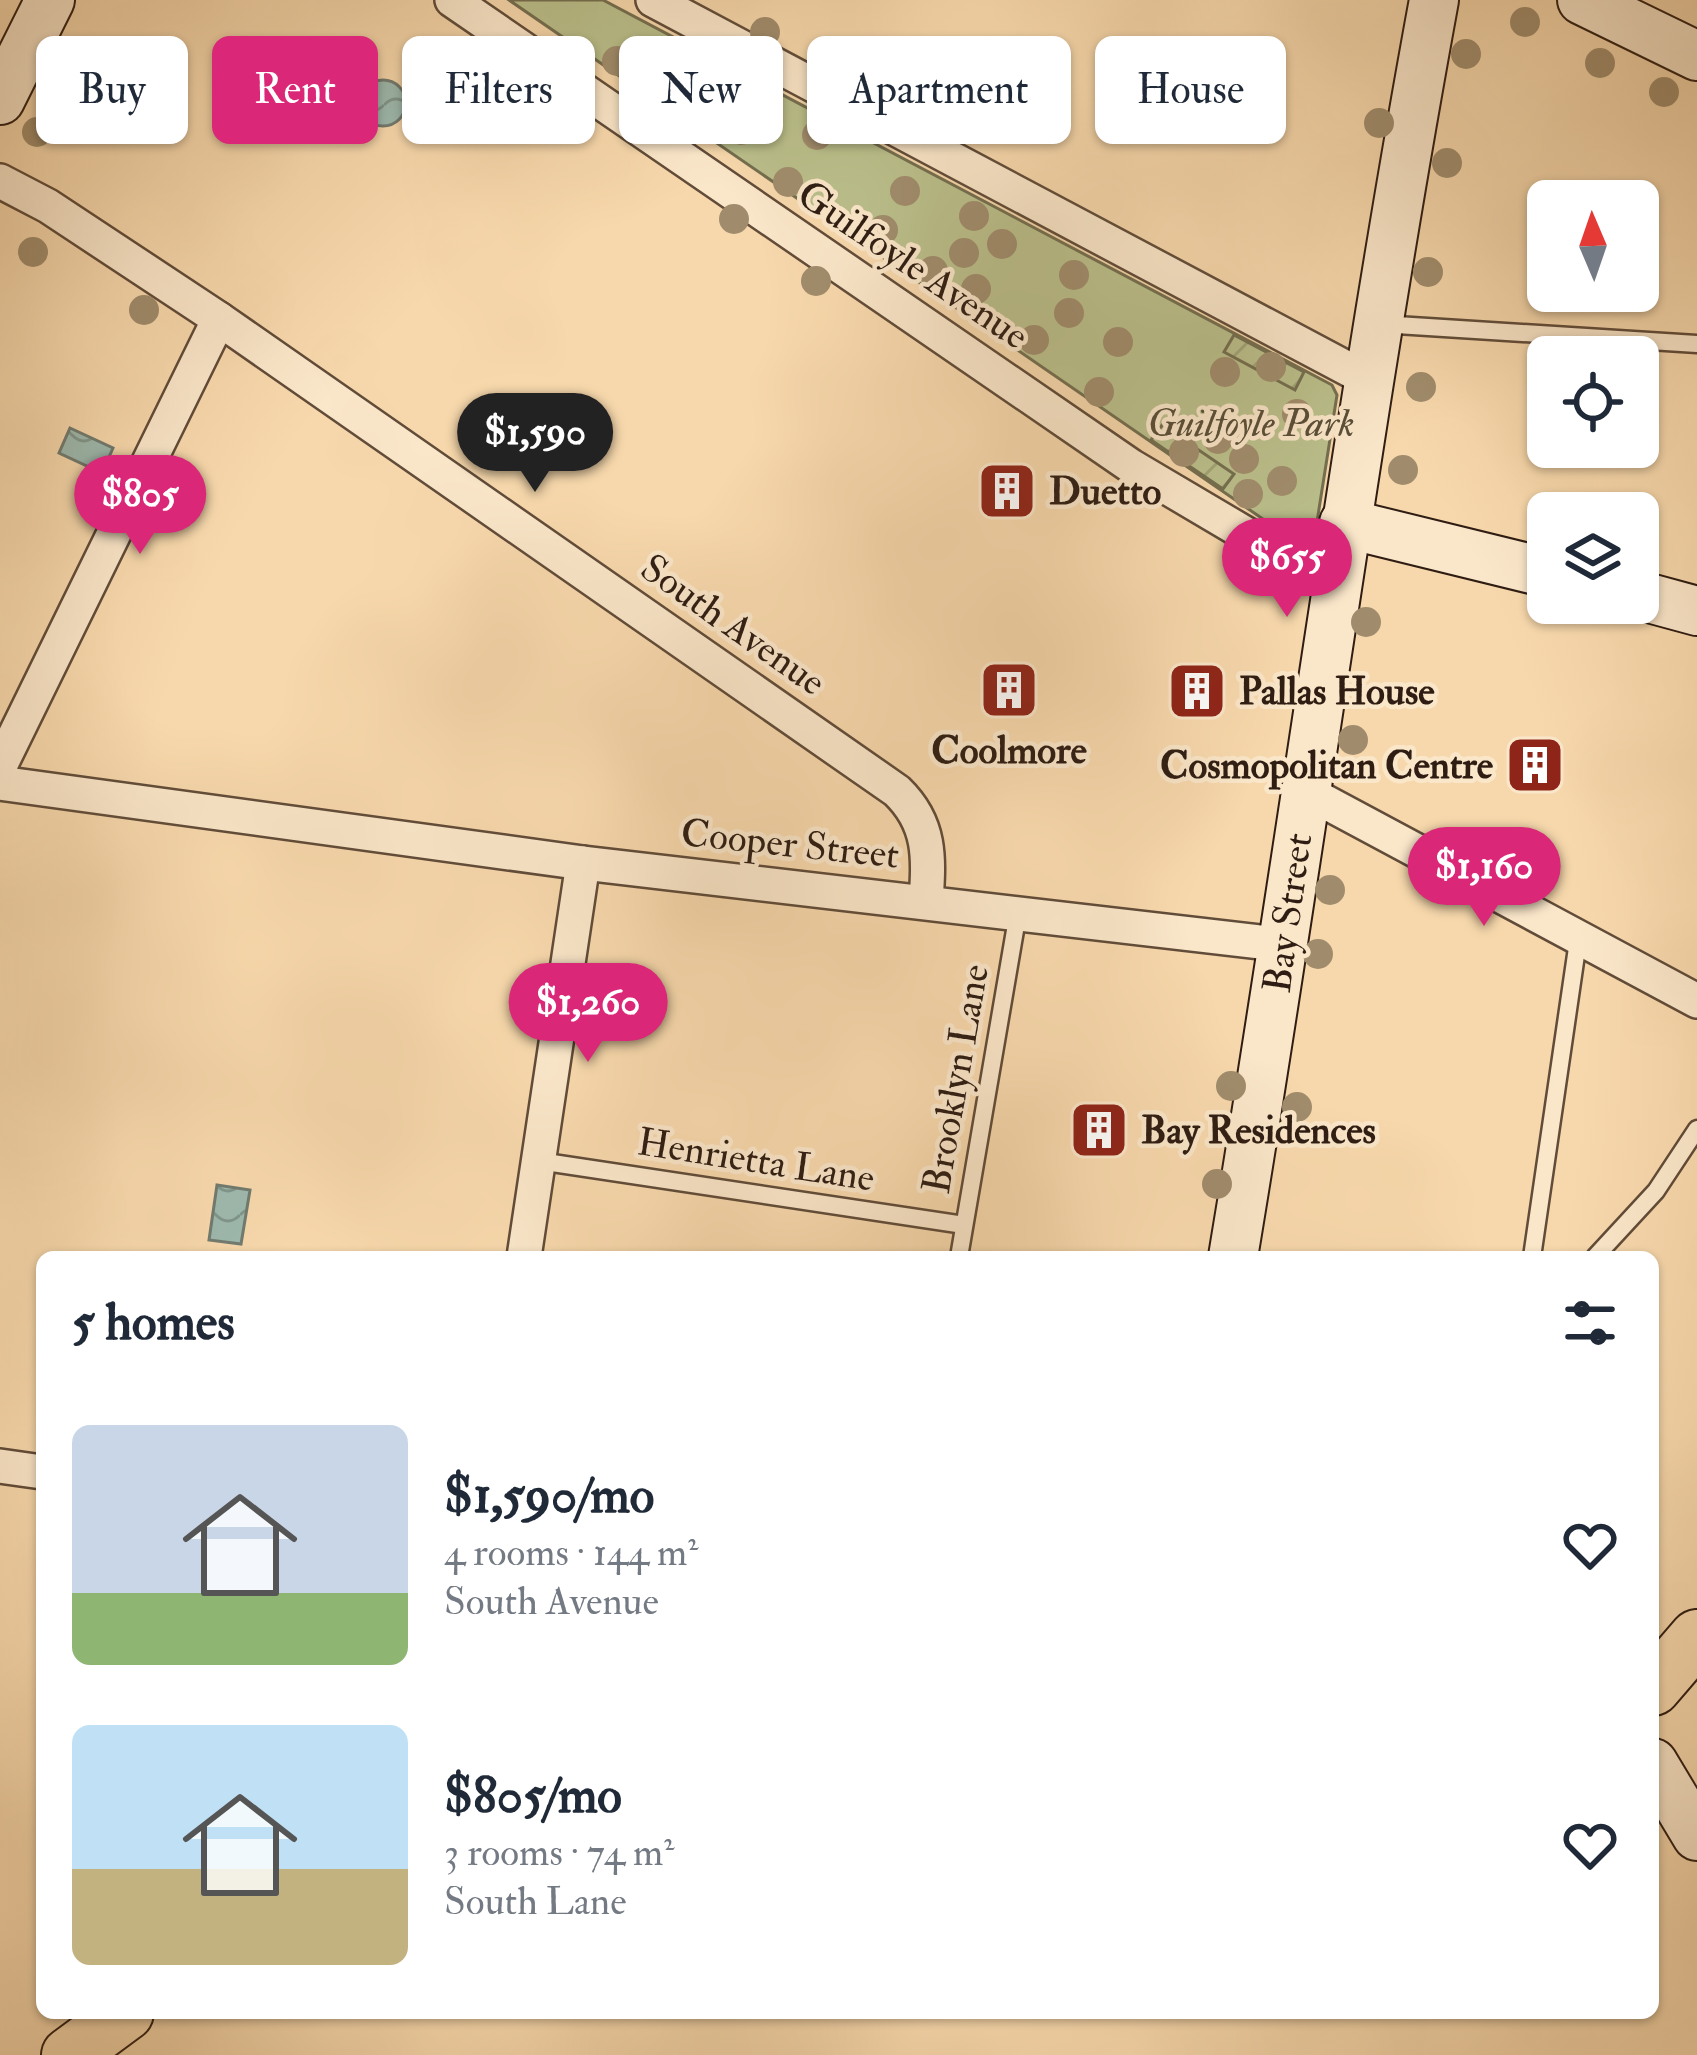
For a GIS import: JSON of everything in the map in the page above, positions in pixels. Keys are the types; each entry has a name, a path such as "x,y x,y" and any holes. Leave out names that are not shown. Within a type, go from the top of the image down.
{"main road":[{"path":"1659,1681 1697,1637"},
{"path":"69,2055 118,2019"}],"street":[{"path":"0,100 50,0"},
{"name":"Guilfoyle Avenue","path":"452,0 1132,466 1334,586"},
{"path":"653,0 1367,379"},
{"name":"Bay Street","path":"1234,1251 1285,945 1374,324 1434,0"},
{"path":"1582,0 1697,56"},
{"name":"South Avenue","path":"0,181 48,206 219,319 897,791 916,809 926,832 926,902"},
{"path":"0,766 219,319"},
{"path":"1344,523 1527,569"},
{"path":"1659,601 1697,611"},
{"name":"Cooper Street","path":"0,783 584,863 1285,945"},
{"path":"1305,791 1697,1001"},
{"path":"525,1251 584,863"},
{"path":"0,1466 36,1471"},
{"path":"1659,1772 1697,1836"}],"lane":[{"path":"1374,324 1697,344"},
{"name":"Brooklyn Lane","path":"960,1251 1018,913"},
{"path":"1533,1251 1578,941"},
{"path":"1601,1251 1656,1191 1697,1129"},
{"name":"Henrietta Lane","path":"539,1161 964,1225"}],"green space":[{"name":"Guilfoyle Park","path":"509,0 603,0 671,36 619,36 619,76 595,59 595,36 561,36"},
{"name":"Guilfoyle Park","path":"783,95 807,108 807,144 876,144 1332,385 1337,395 1316,528 1302,540 1292,539 718,144 783,144"},
{"path":"1234,335 1304,372 1295,390 1224,352"},
{"path":"1162,425 1234,474 1223,489 1151,440"}],"water":[{"path":"378,81 399,87 402,115 392,124 378,125"},
{"path":"70,428 113,448 102,473 59,453"},
{"path":"217,1185 250,1190 241,1244 209,1240"}],"place":[{"name":"Duetto","path":"1007,491"},
{"name":"Coolmore","path":"1009,690"},
{"name":"Pallas House","path":"1197,691"},
{"name":"Cosmopolitan Centre","path":"1535,765"},
{"name":"Bay Residences","path":"1099,1130"}]}
